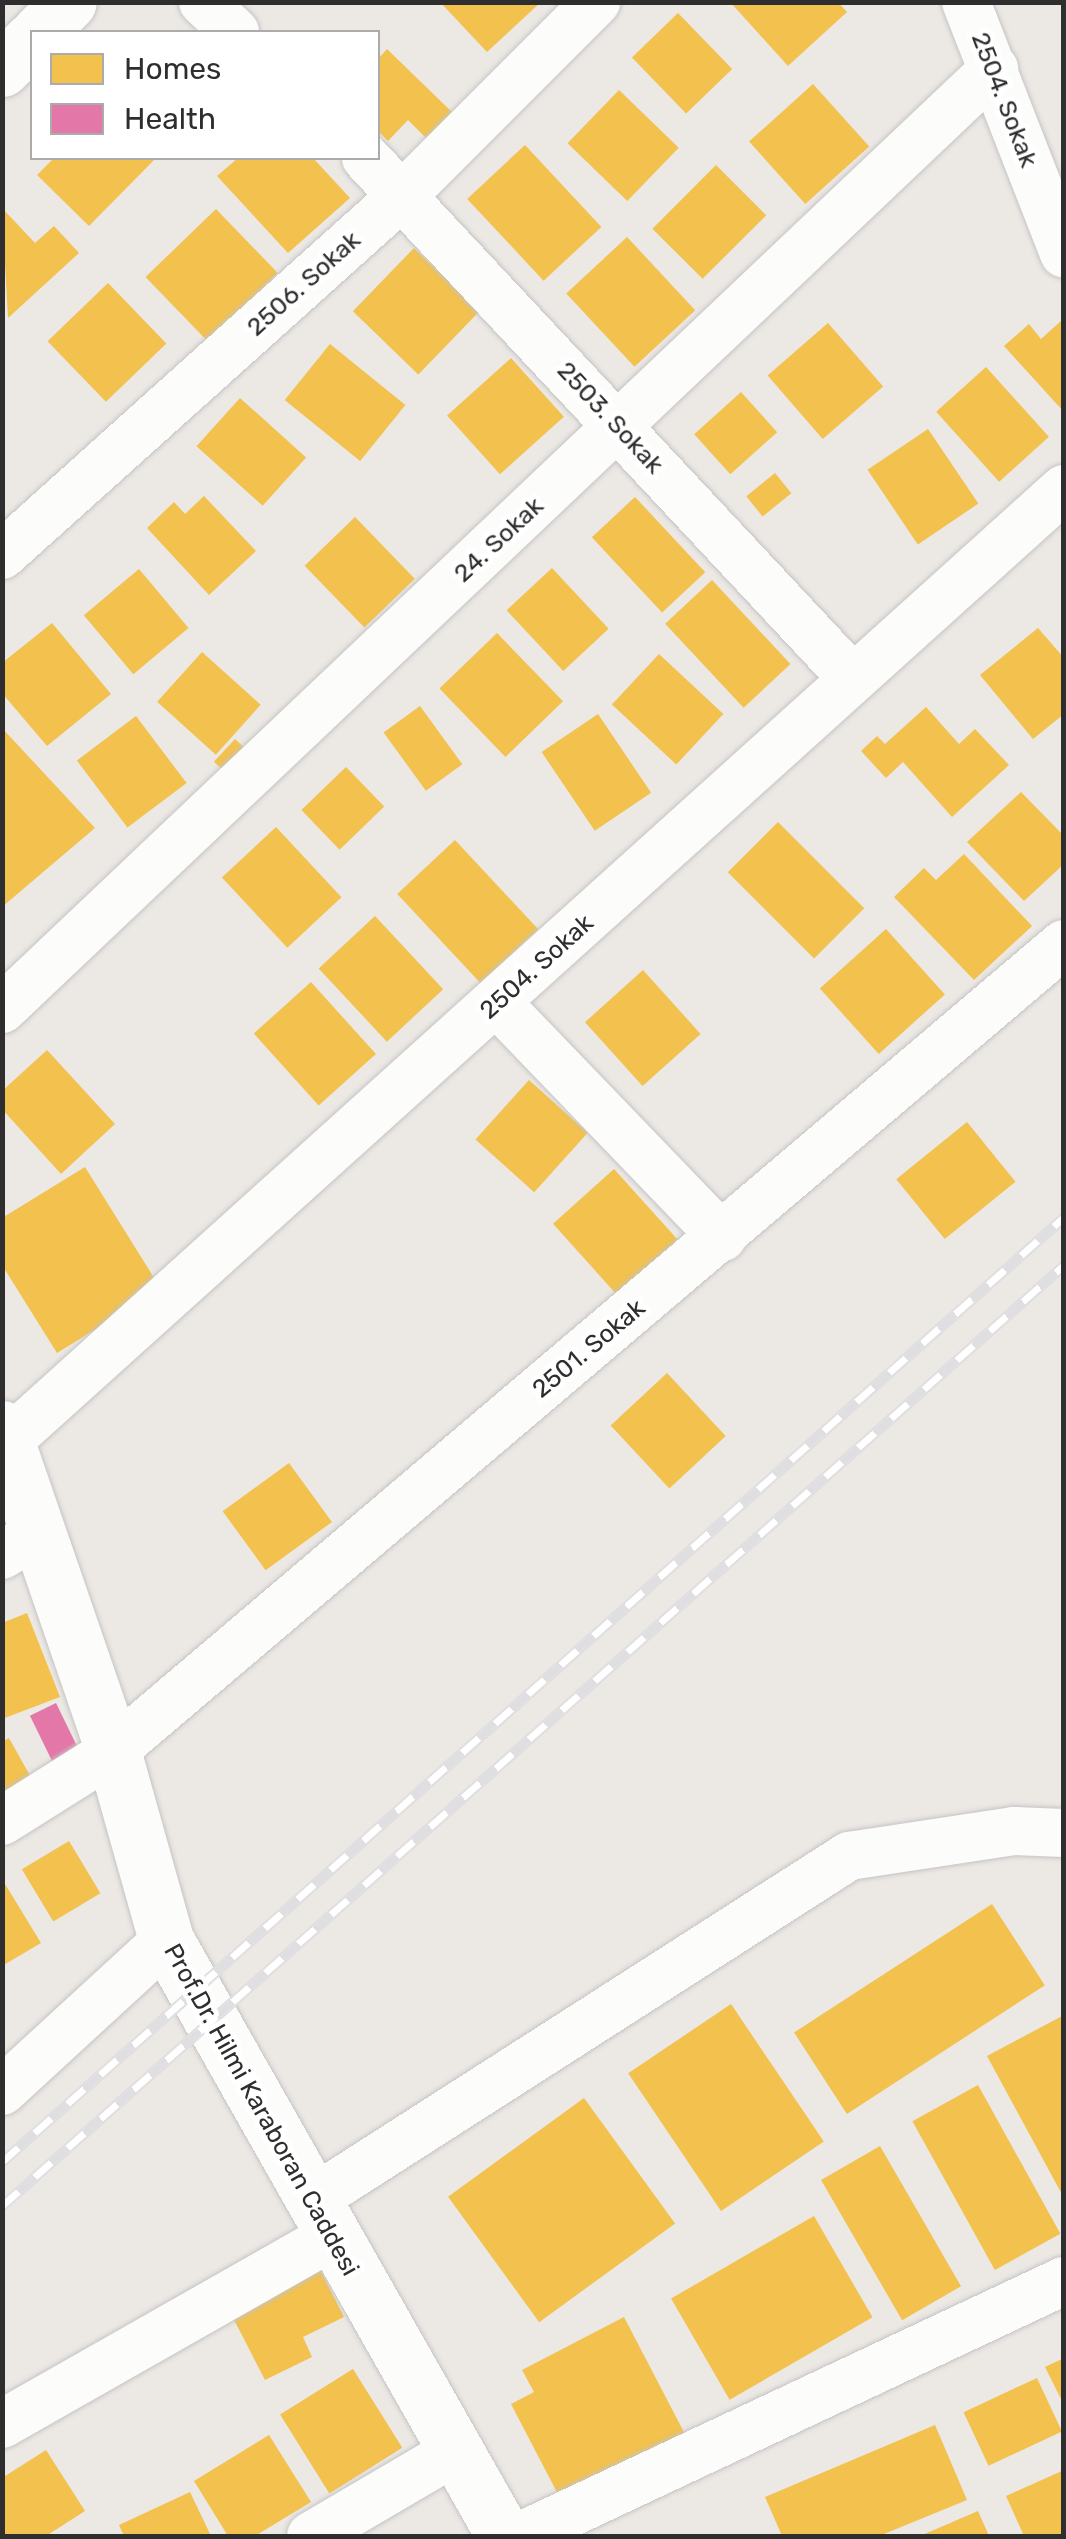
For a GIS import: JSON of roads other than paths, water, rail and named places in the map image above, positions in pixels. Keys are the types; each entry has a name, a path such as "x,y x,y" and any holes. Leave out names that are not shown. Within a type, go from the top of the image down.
{"street":[{"path":"41,30 69,2"},
{"path":"204,2 233,30"},
{"name":"2506. Sokak","path":"2,555 404,194 596,2"},
{"name":"2504. Sokak","path":"966,2 1064,254"},
{"path":"2,69 30,41"},
{"name":"24. Sokak","path":"2,1009 994,70"},
{"name":"2503. Sokak","path":"368,160 404,194 852,679"},
{"name":"2504. Sokak","path":"5,1435 497,1003 1064,490"},
{"name":"2501. Sokak","path":"2,1821 113,1751 1064,944"},
{"path":"497,1003 722,1237"},
{"name":"Prof.Dr. Hilmi Karaboran Caddesi","path":"5,1435 20,1544 113,1751 166,1940 451,2454 504,2536"},
{"path":"2,2424 322,2219 848,1856 1014,1832 1064,1834"},
{"path":"2,2092 166,1940"},
{"path":"521,2536 1064,2281"},
{"path":"311,2536 451,2454"}],"railway":[{"path":"2,2162 1064,1217"},
{"path":"2,2206 1064,1265"}]}
